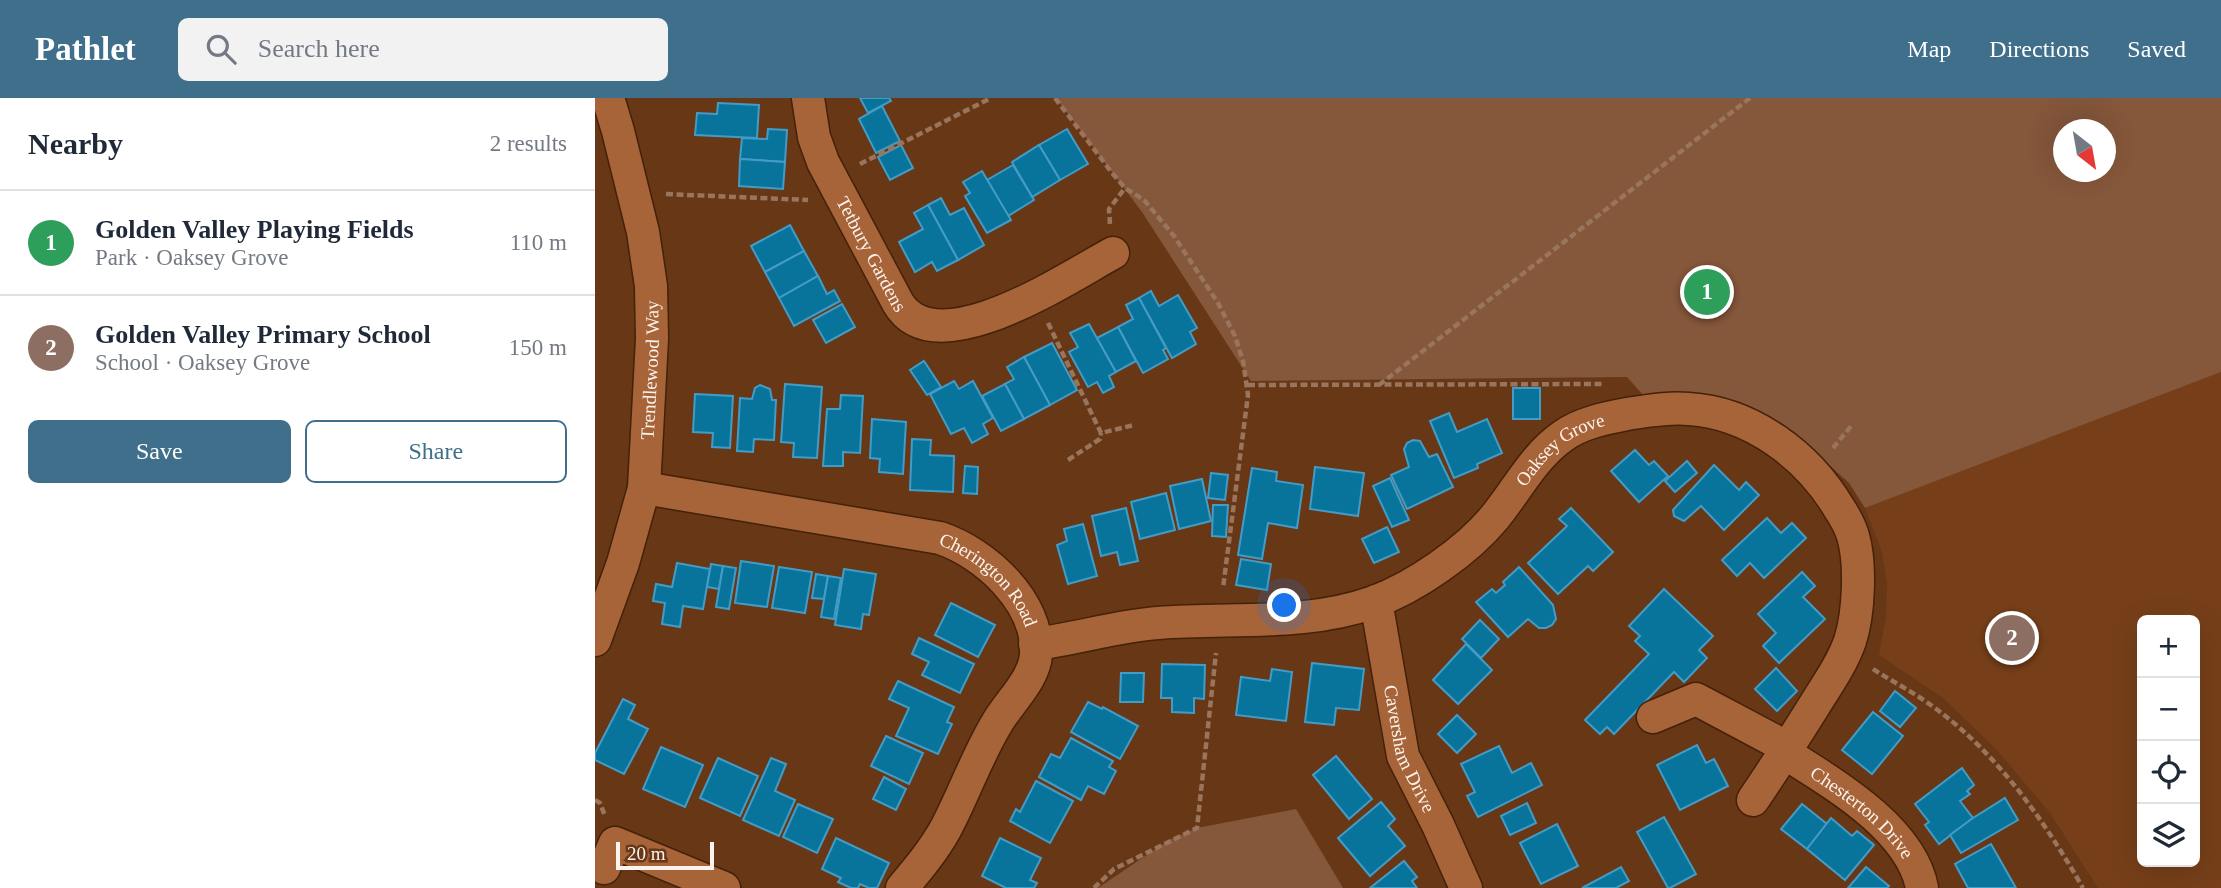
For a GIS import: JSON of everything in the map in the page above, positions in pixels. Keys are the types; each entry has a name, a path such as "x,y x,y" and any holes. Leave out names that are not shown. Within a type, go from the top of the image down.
{"street":[{"name":"Trendlewood Way","path":"595,640 623,563 644,488 652,339 651,286 643,232 633,193 607,136 608,98"},
{"name":"Tetbury Gardens","path":"808,98 814,137 835,186 898,303 913,320 933,326 959,325 996,313 1113,253"},
{"name":"Oaksey Grove","path":"1035,644 1067,640 1126,626 1219,619 1297,619 1344,611 1376,601 1409,584 1469,544 1496,515 1539,458 1563,436 1608,418 1657,409 1689,409 1728,416 1772,438 1806,465 1832,495 1852,532 1857,551 1853,629 1845,653 1753,800"},
{"name":"Cherington Road","path":"644,488 940,538 955,543 988,564 1014,593 1028,617 1035,644 1034,664 997,723 946,828 902,888"},
{"name":"Caversham Drive","path":"1376,601 1403,755 1466,888"},
{"path":"1653,717 1696,699 1786,750"},
{"name":"Chesterton Drive","path":"1786,750 1854,798 1882,823 1908,855 1918,873 1922,888"},
{"path":"604,868 615,842 724,888"}],"path":[{"path":"633,193 810,200 991,98"},
{"path":"1055,98 1113,174 1125,188 1143,200 1194,265 1235,336 1248,386 1219,619 1197,828 1114,869 1094,888"},
{"path":"1379,385 1750,98"},
{"path":"1035,295 1101,433 1100,439 1068,460"},
{"path":"1248,386 1612,384"},
{"path":"1101,433 1134,425"},
{"path":"1845,653 1920,697 1986,754 2032,807 2083,888"}],"shaded area":[{"path":"1056,98 2221,98 2221,372 1865,508 1849,483 1802,440 1773,421 1682,393 1643,395 1627,377 1251,381 1142,212"},
{"path":"2221,372 2221,888 2098,888 2050,813 1997,750 1943,698 1879,655 1886,617 1887,584 1882,552 1865,508"},
{"path":"1296,809 1343,888 1098,888 1169,840 1197,828"}],"building":[{"path":"860,98 889,98 891,101 868,113"},
{"path":"718,103 759,105 757,138 695,135 697,113 717,114"},
{"path":"882,106 900,141 876,153 859,119"},
{"path":"768,129 787,130 785,162 740,159 742,138 767,139"},
{"path":"1067,129 1088,164 1060,180 1039,145"},
{"path":"901,145 913,168 890,180 878,157"},
{"path":"1039,145 1060,180 1032,197 1012,162"},
{"path":"740,159 785,162 783,189 739,186"},
{"path":"1013,165 1034,200 1008,216 987,180"},
{"path":"982,171 1011,220 987,233 965,196 970,193 963,182"},
{"path":"941,198 950,215 964,208 984,245 958,260 928,205"},
{"path":"928,205 958,260 937,271 932,262 915,272 899,242 923,229 914,213"},
{"path":"790,225 804,251 765,272 751,246"},
{"path":"804,251 818,276 779,298 765,272"},
{"path":"818,276 827,294 834,290 840,301 794,326 779,298"},
{"path":"1151,291 1159,306 1178,295 1197,328 1190,332 1196,344 1172,358 1139,298"},
{"path":"1139,298 1166,348 1163,350 1168,359 1143,373 1118,327 1133,319 1126,305"},
{"path":"842,304 855,327 826,343 813,320"},
{"path":"1089,324 1116,372 1109,376 1114,387 1103,393 1097,382 1088,387 1069,352 1078,347 1070,333"},
{"path":"1118,327 1136,361 1116,372 1097,338"},
{"path":"1052,343 1077,390 1050,405 1024,357"},
{"path":"1024,357 1050,405 1024,419 1005,384 1014,379 1007,367"},
{"path":"924,361 941,387 927,395 910,370"},
{"path":"954,381 959,389 973,381 993,418 983,424 988,434 972,443 964,428 951,434 930,394"},
{"path":"785,384 822,387 817,458 793,457 794,443 781,442"},
{"path":"1005,384 1024,419 1001,431 982,396"},
{"path":"760,385 770,389 772,400 776,400 774,440 754,439 753,452 737,451 740,398 752,399 755,388"},
{"path":"1513,388 1540,388 1540,419 1513,419"},
{"path":"695,394 733,396 730,448 712,447 713,433 693,432"},
{"path":"841,395 863,396 860,453 843,452 843,466 823,466 827,409 840,409"},
{"path":"1449,413 1457,432 1487,419 1502,453 1477,464 1478,468 1454,478 1430,421"},
{"path":"872,419 906,422 903,474 879,472 880,459 870,458"},
{"path":"912,439 931,440 930,455 954,456 953,492 910,490"},
{"path":"1420,441 1429,457 1437,454 1453,487 1407,509 1391,475 1409,467 1404,449 1407,443"},
{"path":"1635,450 1649,465 1654,461 1668,476 1639,502 1611,471"},
{"path":"1687,461 1697,473 1675,492 1665,481"},
{"path":"1714,465 1739,490 1746,482 1759,495 1724,530 1701,506 1684,521 1674,516 1673,510"},
{"path":"965,466 978,467 977,494 963,493"},
{"path":"1315,467 1364,473 1358,516 1310,509"},
{"path":"1252,468 1277,472 1276,481 1303,485 1297,528 1268,523 1262,559 1238,555"},
{"path":"1211,473 1228,475 1225,500 1208,498"},
{"path":"1390,478 1409,520 1392,527 1373,486"},
{"path":"1202,479 1211,521 1179,529 1170,486"},
{"path":"1166,493 1175,530 1140,539 1131,502"},
{"path":"1213,505 1228,505 1226,537 1212,536"},
{"path":"1126,508 1138,561 1120,565 1117,552 1101,556 1092,516"},
{"path":"1571,508 1613,552 1593,571 1588,566 1558,594 1528,563 1567,526 1559,519"},
{"path":"1767,518 1781,533 1792,523 1806,538 1764,578 1750,563 1737,576 1722,560"},
{"path":"1083,524 1097,576 1068,584 1057,545 1067,541 1064,529"},
{"path":"1387,527 1399,552 1374,563 1362,539"},
{"path":"1241,559 1271,564 1267,590 1236,585"},
{"path":"741,561 774,566 767,607 735,603"},
{"path":"677,563 710,569 703,609 683,606 680,627 662,624 665,603 653,601 656,584 672,587"},
{"path":"711,564 723,566 719,589 707,587"},
{"path":"723,566 736,568 729,609 716,607"},
{"path":"779,567 812,572 805,613 772,608"},
{"path":"1519,567 1553,605 1556,619 1552,625 1539,628 1528,619 1508,637 1476,602 1492,589 1496,593"},
{"path":"844,569 876,574 869,615 863,614 861,629 835,625"},
{"path":"1802,572 1815,586 1803,597 1825,619 1779,663 1763,646 1776,633 1758,614"},
{"path":"816,574 828,576 824,599 812,598"},
{"path":"828,576 841,578 834,619 821,617"},
{"path":"1664,589 1713,636 1699,650 1707,658 1684,682 1674,672 1614,734 1607,727 1600,734 1585,720 1649,654 1635,641 1640,636 1629,626"},
{"path":"951,603 995,625 978,657 935,635"},
{"path":"1480,620 1499,639 1481,658 1462,639"},
{"path":"919,638 974,664 960,693 922,675 929,662 912,654"},
{"path":"1466,644 1492,670 1458,704 1433,680"},
{"path":"1312,663 1364,669 1359,710 1336,708 1334,725 1305,722"},
{"path":"1162,664 1205,665 1204,699 1194,698 1194,713 1172,712 1172,698 1161,698"},
{"path":"1776,668 1797,691 1777,711 1755,689"},
{"path":"1272,669 1292,672 1286,721 1236,715 1241,677 1270,681"},
{"path":"1121,673 1144,673 1143,702 1120,702"},
{"path":"898,681 954,707 947,722 952,724 938,754 896,736 909,708 889,699"},
{"path":"1895,691 1916,708 1900,727 1880,711"},
{"path":"623,699 635,705 628,719 648,729 624,774 595,760 595,753"},
{"path":"1088,702 1138,726 1120,759 1071,732"},
{"path":"1873,712 1903,736 1872,774 1842,750"},
{"path":"1457,715 1476,734 1457,753 1438,734"},
{"path":"886,736 923,753 909,784 871,766"},
{"path":"1071,738 1113,761 1109,767 1116,771 1104,794 1088,786 1081,800 1039,777 1051,754 1060,758"},
{"path":"1697,745 1706,763 1714,759 1728,786 1680,810 1657,765"},
{"path":"1499,746 1512,773 1531,763 1542,785 1478,817 1467,796 1475,792 1461,764"},
{"path":"661,747 703,765 685,807 643,789"},
{"path":"1336,756 1372,799 1349,819 1313,775"},
{"path":"718,758 758,776 740,816 700,798"},
{"path":"771,758 786,764 775,791 795,800 779,836 743,820"},
{"path":"1962,768 1974,785 1967,791 1970,794 1960,801 1973,818 1939,844 1925,825 1929,822 1915,804"},
{"path":"884,777 906,789 896,810 873,799"},
{"path":"1036,781 1073,801 1050,843 1010,821 1016,809 1020,812"},
{"path":"2005,798 2018,820 1961,853 1950,835"},
{"path":"1381,802 1395,819 1388,826 1405,846 1370,876 1338,838"},
{"path":"1527,803 1536,823 1510,835 1501,816"},
{"path":"798,804 833,819 817,853 783,837"},
{"path":"1802,804 1827,824 1807,849 1781,829"},
{"path":"1664,817 1696,874 1670,888 1637,832"},
{"path":"1831,818 1852,836 1857,831 1874,845 1845,880 1807,849"},
{"path":"1557,824 1578,866 1541,884 1520,843"},
{"path":"836,838 889,863 877,888 860,884 858,888 851,888 838,882 841,878 822,869"},
{"path":"1000,838 1041,858 1030,880 1037,883 1034,888 1006,888 982,876"},
{"path":"1991,844 2016,888 1968,888 1955,864"},
{"path":"1404,861 1417,877 1412,881 1417,888 1370,888"},
{"path":"1621,867 1629,881 1616,888 1582,888"},
{"path":"1866,867 1889,886 1848,888"}],"place":[{"name":"Golden Valley Playing Fields","path":"1707,292"},
{"name":"Golden Valley Primary School","path":"2012,638"}]}
